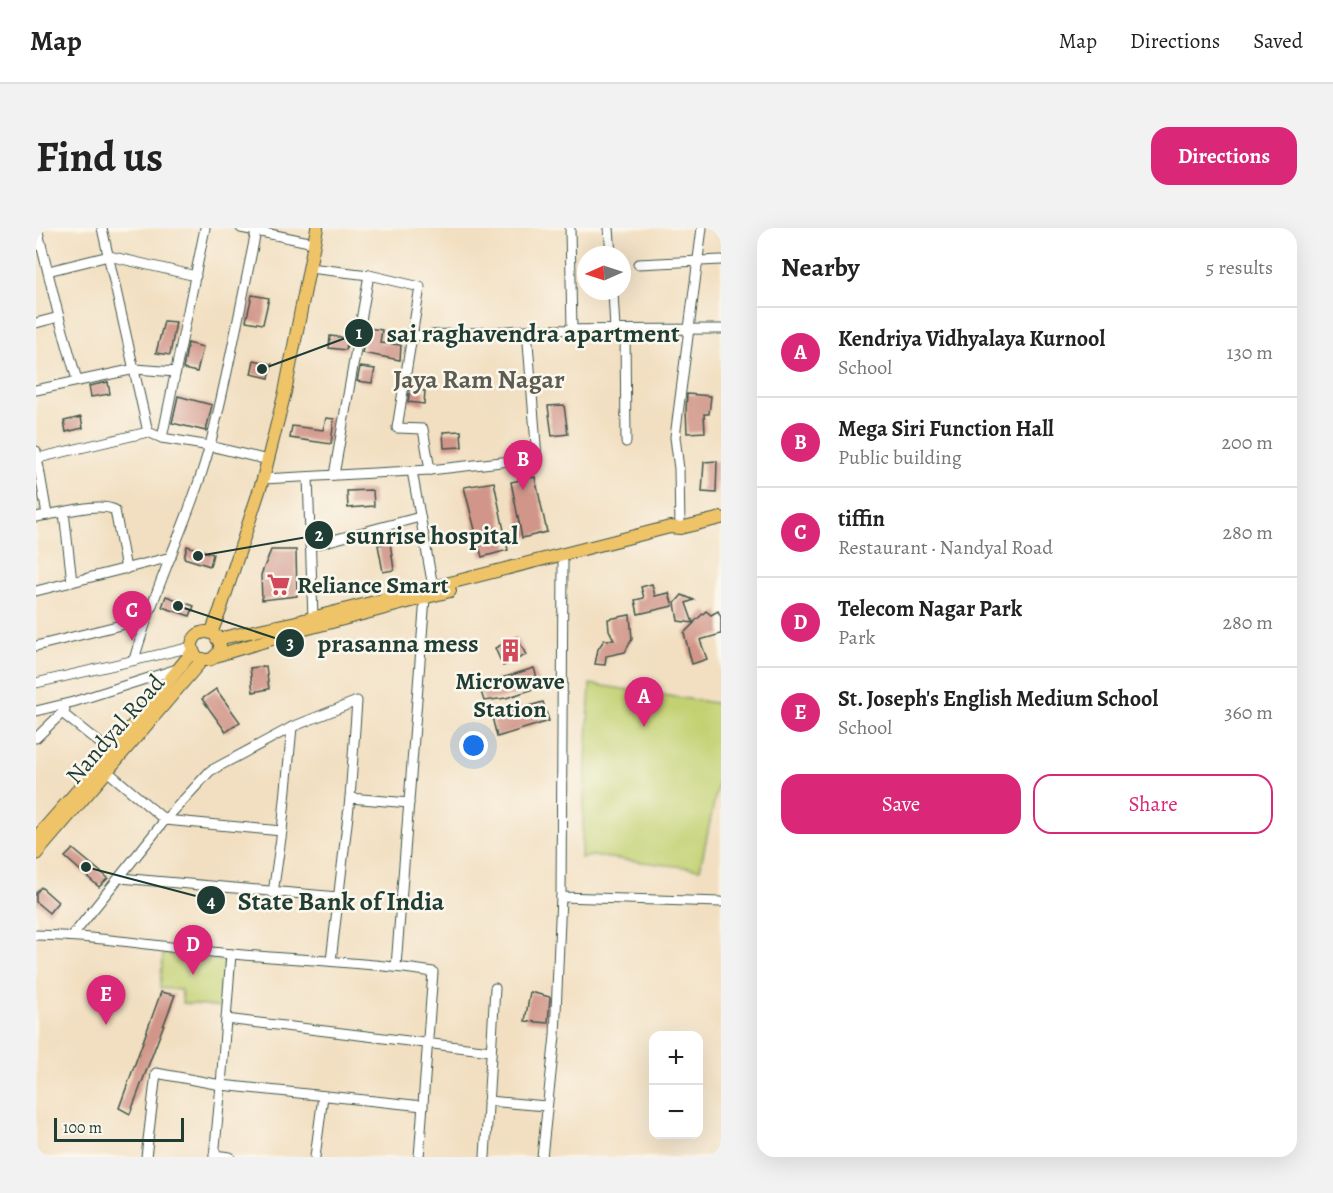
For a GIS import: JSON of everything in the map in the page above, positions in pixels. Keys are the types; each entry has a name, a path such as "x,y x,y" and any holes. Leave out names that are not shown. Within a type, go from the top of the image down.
{"main road":[{"path":"201,653 219,648 214,636 268,460 285,392 317,228"},
{"path":"201,653 425,598 721,518"},
{"path":"201,653 198,635 214,636 313,618 670,527 680,528"},
{"name":"Nandyal Road","path":"36,838 111,752 177,669 201,653"},
{"name":"Nandyal Road","path":"36,854 107,771 201,653"}],"street":[{"path":"37,228 77,380"},
{"path":"102,228 148,432"},
{"path":"162,438 206,228"},
{"path":"241,228 314,243"},
{"path":"570,228 572,330"},
{"path":"609,228 610,246"},
{"path":"680,528 679,469 675,437 702,228"},
{"path":"135,660 146,619 171,557 210,446 256,232"},
{"path":"48,271 109,256 196,276"},
{"path":"638,264 721,260"},
{"path":"309,268 369,275 420,287 397,428 423,429 430,470"},
{"path":"334,475 369,275"},
{"path":"615,300 620,330 626,442"},
{"path":"36,323 59,317"},
{"path":"411,336 526,330 721,329"},
{"path":"263,479 430,470 537,458 526,330"},
{"path":"36,390 135,369 176,372"},
{"path":"47,515 37,454 148,432 162,438 210,446 268,460"},
{"path":"412,471 433,587"},
{"path":"308,477 313,618"},
{"path":"36,517 96,507 109,507 115,510 126,569"},
{"path":"64,512 72,582"},
{"path":"310,546 420,517"},
{"path":"36,591 171,557"},
{"path":"542,1157 555,1036 561,897 562,561"},
{"path":"396,966 425,598"},
{"path":"36,646 146,619"},
{"path":"36,683 135,660 201,653"},
{"path":"36,711 74,702 177,669"},
{"path":"73,935 165,820 210,771 292,727 357,701 350,798 331,961"},
{"path":"36,738 74,702"},
{"path":"62,713 111,752"},
{"path":"273,892 282,831 292,727"},
{"path":"107,771 165,820 282,831"},
{"path":"350,798 409,803"},
{"path":"120,878 338,897"},
{"path":"561,897 721,902"},
{"path":"36,935 73,935 231,954 396,966 433,972 419,1157"},
{"path":"230,1157 214,1156 231,954"},
{"path":"485,1157 495,988"},
{"path":"226,1019 491,1051"},
{"path":"146,1157 156,1073 221,1085 423,1106"},
{"path":"315,1157 323,1096"},
{"path":"488,1101 546,1106"}],"green space":[{"path":"590,684 721,704 721,770 700,869 593,856 581,858"},
{"path":"163,954 225,961 221,1007 183,1003 181,990 160,988"}],"building":[{"path":"252,295 269,298 263,324 246,321"},
{"path":"164,321 176,322 170,355 156,353"},
{"path":"367,328 382,330 380,343 401,345 400,360 362,353"},
{"path":"330,336 348,338 346,350 329,348"},
{"path":"188,343 203,347 197,372 183,369"},
{"path":"254,360 272,364 269,378 251,374"},
{"path":"360,367 375,369 372,383 357,381"},
{"path":"108,382 110,394 91,397 89,386"},
{"path":"410,389 425,391 424,404 408,402"},
{"path":"687,394 711,396 709,414 704,414 705,432 687,433"},
{"path":"178,396 212,405 206,431 172,423"},
{"path":"564,405 568,434 552,436 548,406"},
{"path":"81,417 83,428 66,432 64,421"},
{"path":"326,418 334,419 331,444 290,438 292,426 323,430"},
{"path":"461,431 462,447 444,448 443,432"},
{"path":"717,461 716,493 702,492 704,462"},
{"path":"535,477 547,532 522,538 511,482"},
{"path":"494,482 508,550 482,557 464,487"},
{"path":"347,491 373,491 374,506 348,508"},
{"path":"390,542 394,570 383,572 378,545"},
{"path":"187,546 213,554 210,566 184,558"},
{"name":"Reliance Smart","path":"271,550 296,550 297,596 262,600 261,575"},
{"path":"652,584 655,596 669,593 673,606 638,614 635,600 644,598 641,587"},
{"path":"682,595 694,600 686,603 693,623 678,621 675,603"},
{"path":"166,596 194,606 190,616 162,607"},
{"path":"706,611 711,615 718,611 721,617 721,634 700,640 707,659 692,664 684,633"},
{"path":"630,615 632,639 625,652 606,656 605,665 595,664 598,649 604,640 614,640 609,630 608,619"},
{"name":"Microwave Station","path":"517,637 526,655 503,666 495,648"},
{"path":"266,666 269,689 253,692 250,668"},
{"path":"534,668 540,687 506,698 484,701 479,685"},
{"path":"216,689 240,722 226,732 202,699"},
{"path":"543,702 549,721 497,737 492,717"},
{"path":"73,849 108,878 99,887 65,857"},
{"path":"41,887 58,902 49,913 36,902 36,893"},
{"path":"161,992 175,995 130,1114 119,1108"},
{"path":"530,992 550,997 548,1023 525,1021"}],"place":[{"name":"sai raghavendra apartment","path":"262,369"},
{"name":"Mega Siri Function Hall","path":"523,490"},
{"name":"sunrise hospital","path":"198,556"},
{"name":"Reliance Smart","path":"279,585"},
{"name":"prasanna mess","path":"178,606"},
{"name":"tiffin","path":"132,641"},
{"name":"Microwave Station","path":"510,651"},
{"name":"Kendriya Vidhyalaya Kurnool","path":"644,727"},
{"name":"State Bank of India","path":"86,867"},
{"name":"Telecom Nagar Park","path":"193,975"},
{"name":"St. Joseph's English Medium School","path":"106,1025"}],"district":[{"name":"Jaya Ram Nagar","path":"479,379"}]}
